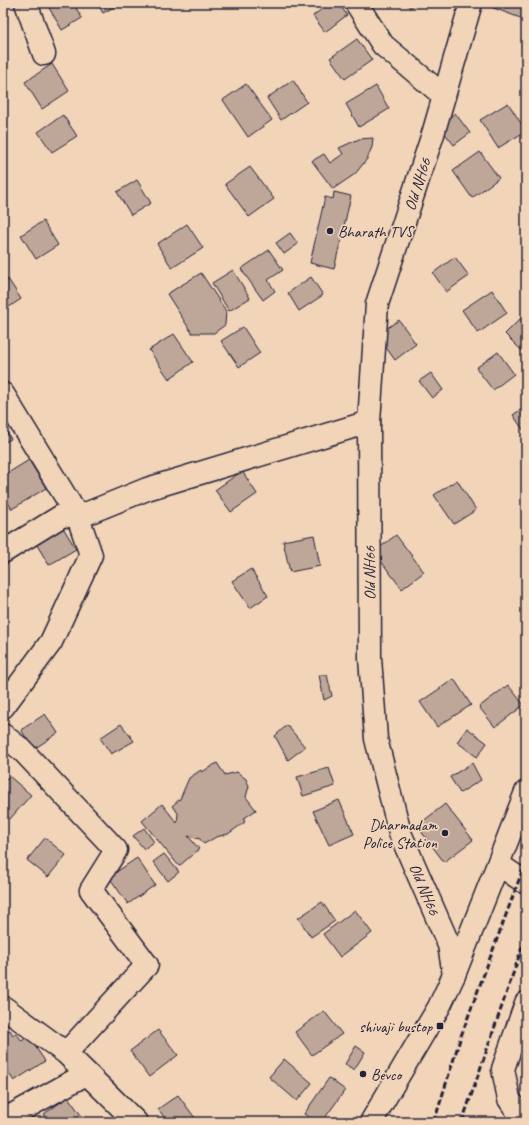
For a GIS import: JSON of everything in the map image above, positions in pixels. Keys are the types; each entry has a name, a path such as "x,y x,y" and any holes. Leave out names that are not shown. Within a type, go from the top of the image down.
{"street":[{"path":"26,3 44,54"},
{"path":"356,3 383,46 444,96"},
{"name":"Old NH66","path":"454,975 449,945 400,833 376,739 370,658 369,422 377,304 444,96 471,3"},
{"path":"3,394 78,517 91,555 51,642 3,707"},
{"path":"3,552 63,515 78,517 147,488 369,422"},
{"path":"3,735 22,750 116,850 91,890 147,965 66,1053"},
{"path":"371,1122 439,1007 454,975 526,792"},
{"path":"498,864 526,883"},
{"path":"525,1122 509,1099 503,1069 526,1003"},
{"path":"3,1007 66,1053 136,1122"},
{"path":"7,1119 86,1074"}],"building":[{"path":"52,3 73,3 82,18 62,30 48,6"},
{"path":"97,3 121,3 103,13"},
{"path":"329,3 338,3 347,15 325,32 313,16"},
{"path":"406,3 417,3 410,8"},
{"path":"492,3 526,3 523,19 491,7"},
{"path":"357,39 372,60 345,79 330,58"},
{"path":"52,64 69,91 42,109 25,82"},
{"path":"293,80 307,102 281,120 267,98"},
{"path":"246,84 272,120 248,137 223,100"},
{"path":"376,86 389,109 359,127 346,104"},
{"path":"508,103 526,131 498,148 480,120"},
{"path":"455,113 470,133 454,145 439,126"},
{"path":"63,115 77,136 52,152 38,132"},
{"path":"373,138 372,147 367,159 355,174 333,189 312,161 324,154 330,163 343,154 339,148 359,139"},
{"path":"480,152 499,178 472,198 453,171"},
{"path":"250,167 274,199 249,217 225,184"},
{"path":"137,180 151,203 131,215 117,192"},
{"name":"Bharath TVS","path":"334,192 351,196 334,269 310,263 325,197 333,199"},
{"path":"43,221 58,245 36,259 21,235"},
{"path":"187,224 203,248 172,268 157,244"},
{"path":"290,233 298,244 284,254 276,243"},
{"path":"269,250 283,270 268,280 275,291 263,300 241,269"},
{"path":"455,257 469,276 446,292 433,273"},
{"path":"233,270 250,298 229,311 212,283"},
{"path":"201,273 226,311 225,325 214,333 192,333 167,294"},
{"path":"311,277 323,295 299,311 288,293"},
{"path":"8,279 21,299 3,311 3,283"},
{"path":"492,290 507,313 478,333 462,310"},
{"path":"526,313 526,355 505,334"},
{"path":"399,320 416,344 395,360 377,335"},
{"path":"243,327 260,353 239,367 221,341"},
{"path":"174,334 193,362 169,379 149,350"},
{"path":"498,352 514,374 493,390 476,368"},
{"path":"431,373 443,390 432,398 419,381"},
{"path":"526,406 526,434 513,415"},
{"path":"3,426 11,439 3,443"},
{"path":"29,460 46,488 12,509 3,495 3,476"},
{"path":"242,471 257,494 231,512 215,490"},
{"path":"457,480 476,510 454,524 434,495"},
{"path":"62,526 76,549 49,565 35,542"},
{"path":"314,535 320,566 290,572 283,541"},
{"path":"396,535 424,572 402,589 374,552"},
{"path":"251,569 268,596 250,608 232,581"},
{"path":"319,675 327,675 332,696 324,700"},
{"path":"454,679 471,705 437,727 420,702"},
{"path":"508,685 524,705 495,727 479,707"},
{"path":"45,714 58,733 34,749 21,730"},
{"path":"121,724 134,741 111,754 100,738"},
{"path":"287,725 305,747 288,760 275,736"},
{"path":"467,728 487,743 477,757 457,742"},
{"path":"3,759 7,763 3,767"},
{"path":"217,763 225,775 237,772 246,779 249,786 246,797 256,810 243,819 245,822 228,834 216,837 204,844 200,839 188,836 199,849 179,866 142,821 162,804 177,823 178,813 172,806 180,799 189,778 201,770 202,772"},
{"path":"472,763 481,780 460,793 450,777"},
{"path":"329,768 335,786 303,796 297,777"},
{"path":"9,776 31,795 10,819 3,813 3,782"},
{"path":"339,800 354,834 329,845 313,811"},
{"name":"Dharmadam Police Station","path":"445,804 473,840 444,862 417,826"},
{"path":"144,828 154,842 144,849 133,836"},
{"path":"45,838 66,855 48,877 27,860"},
{"path":"164,854 179,872 168,881 153,862"},
{"path":"137,858 155,885 128,904 109,877"},
{"path":"322,902 335,921 311,937 298,918"},
{"path":"355,910 372,933 340,957 323,934"},
{"path":"324,1011 342,1034 312,1055 295,1032"},
{"path":"4,1027 7,1031 10,1030 13,1035 16,1033 22,1041 28,1036 45,1061 14,1081 3,1065"},
{"path":"158,1030 178,1055 149,1077 130,1051"},
{"path":"356,1046 365,1052 354,1070 345,1064"},
{"path":"284,1059 312,1083 297,1101 269,1077"},
{"path":"329,1078 345,1090 322,1122 316,1122 304,1114"},
{"path":"3,1081 8,1087 3,1091"},
{"path":"178,1095 198,1122 168,1122 158,1109"},
{"path":"68,1097 86,1122 49,1122 44,1114"}],"railway":[{"path":"434,1122 461,1036 526,861"},
{"path":"462,1122 526,936"}],"place":[{"name":"Bharath TVS","path":"330,231"},
{"name":"Dharmadam Police Station","path":"445,833"},
{"name":"shivaji bustop","path":"440,1026"},
{"name":"Bevco","path":"363,1074"}]}
